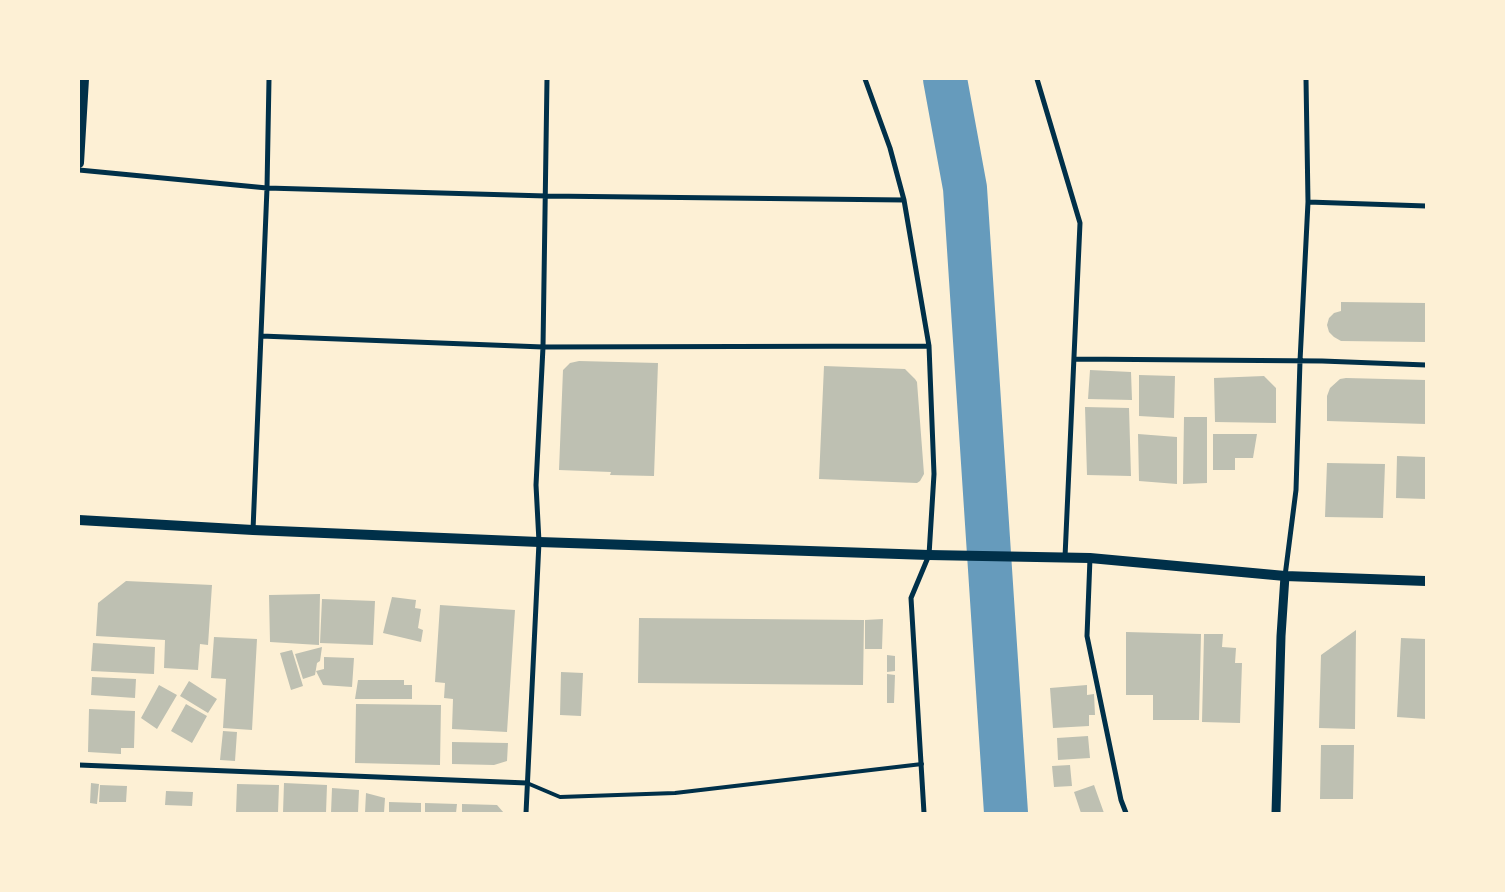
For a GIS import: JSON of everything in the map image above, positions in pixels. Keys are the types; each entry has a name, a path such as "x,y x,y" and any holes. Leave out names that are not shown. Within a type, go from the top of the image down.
{"main road":[{"path":"79,163 84,79"},
{"path":"79,520 252,530 540,542 929,555 1090,558 1285,576 1426,581"}],"street":[{"path":"252,530 267,188 269,79"},
{"path":"526,813 540,542 536,485 543,347 547,79"},
{"path":"865,79 890,148 904,200 929,346 934,474 929,555 911,598 924,813"},
{"path":"1037,79 1080,222 1065,557"},
{"path":"1276,813 1281,636 1285,576 1296,490 1308,202 1306,79"},
{"path":"79,170 267,188 546,196 904,200"},
{"path":"1308,202 1426,206"},
{"path":"261,336 543,347 929,346"},
{"path":"1074,359 1426,365"},
{"path":"1090,558 1088,636 1121,800 1126,813"},
{"path":"79,765 527,783"}],"lane":[{"path":"527,783 560,797 675,793 922,764"}],"building":[{"path":"1341,302 1426,303 1426,342 1341,341 1329,332 1327,325 1329,318 1334,313 1341,311"},
{"path":"579,361 658,363 654,476 610,475 611,472 559,470 563,370 570,363"},
{"path":"824,366 905,369 915,379 917,382 924,474 920,481 917,483 819,479"},
{"path":"1090,370 1131,372 1132,400 1088,399"},
{"path":"1139,375 1175,376 1174,418 1139,416"},
{"path":"1264,376 1276,388 1276,423 1215,422 1214,378"},
{"path":"1340,379 1426,380 1426,424 1327,421 1327,396 1330,388"},
{"path":"1085,407 1129,408 1131,476 1087,475"},
{"path":"1184,417 1207,417 1207,483 1183,484"},
{"path":"1138,434 1177,437 1177,484 1139,481"},
{"path":"1213,434 1257,434 1253,458 1235,458 1235,470 1213,470"},
{"path":"1397,456 1426,457 1426,499 1396,498"},
{"path":"1327,463 1385,464 1383,518 1325,517"},
{"path":"126,581 212,585 208,645 200,644 198,670 164,668 165,640 96,636 98,603"},
{"path":"320,594 319,645 270,642 269,595"},
{"path":"392,597 416,600 415,608 421,609 418,628 423,630 421,642 383,633"},
{"path":"322,599 375,601 373,645 320,643"},
{"path":"440,605 515,610 507,732 452,729 453,699 444,698 445,683 435,682"},
{"path":"639,618 864,620 863,685 638,683"},
{"path":"883,619 882,649 865,649 865,620"},
{"path":"1356,630 1355,729 1319,728 1321,655"},
{"path":"1126,632 1201,634 1199,720 1153,720 1153,695 1126,695"},
{"path":"1204,634 1223,634 1222,647 1236,648 1235,663 1242,663 1240,723 1202,722"},
{"path":"214,637 257,639 252,730 223,728 226,679 211,678"},
{"path":"1401,638 1426,639 1426,719 1397,717"},
{"path":"93,643 155,647 154,674 91,671"},
{"path":"322,647 315,675 303,679 295,654"},
{"path":"292,650 303,686 291,690 280,653"},
{"path":"887,655 895,656 895,671 887,672"},
{"path":"324,657 354,658 352,687 323,685 316,671 324,669"},
{"path":"561,672 583,673 581,716 560,715"},
{"path":"887,674 895,675 894,703 887,703"},
{"path":"92,677 136,679 135,698 91,695"},
{"path":"358,680 404,680 404,685 412,685 412,699 355,699"},
{"path":"189,681 217,699 208,713 180,696"},
{"path":"159,685 177,695 157,729 141,718"},
{"path":"1087,685 1087,695 1094,694 1095,715 1089,715 1089,726 1053,728 1050,688"},
{"path":"186,704 207,716 192,743 171,731"},
{"path":"356,704 441,705 440,765 355,763"},
{"path":"89,709 135,711 134,748 121,748 121,754 88,752"},
{"path":"223,731 237,732 235,761 220,760"},
{"path":"1088,736 1090,758 1058,760 1057,738"},
{"path":"452,742 508,743 507,761 494,765 452,764"},
{"path":"1321,745 1354,745 1353,799 1320,799"},
{"path":"1070,765 1072,786 1054,787 1052,766"},
{"path":"91,783 99,784 97,804 90,803"},
{"path":"284,783 327,785 326,813 283,813"},
{"path":"237,784 279,785 278,813 236,813"},
{"path":"100,785 127,786 126,802 99,802"},
{"path":"1094,785 1104,813 1081,813 1074,792"},
{"path":"332,788 359,790 358,813 331,813"},
{"path":"166,791 193,792 192,806 165,805"},
{"path":"366,793 385,798 384,813 365,813"},
{"path":"389,802 421,803 421,813 389,813"},
{"path":"425,803 457,804 456,813 425,813"},
{"path":"462,804 497,805 504,813 462,813"}],"waterway":[{"path":"945,79 965,188 1006,813"}]}
